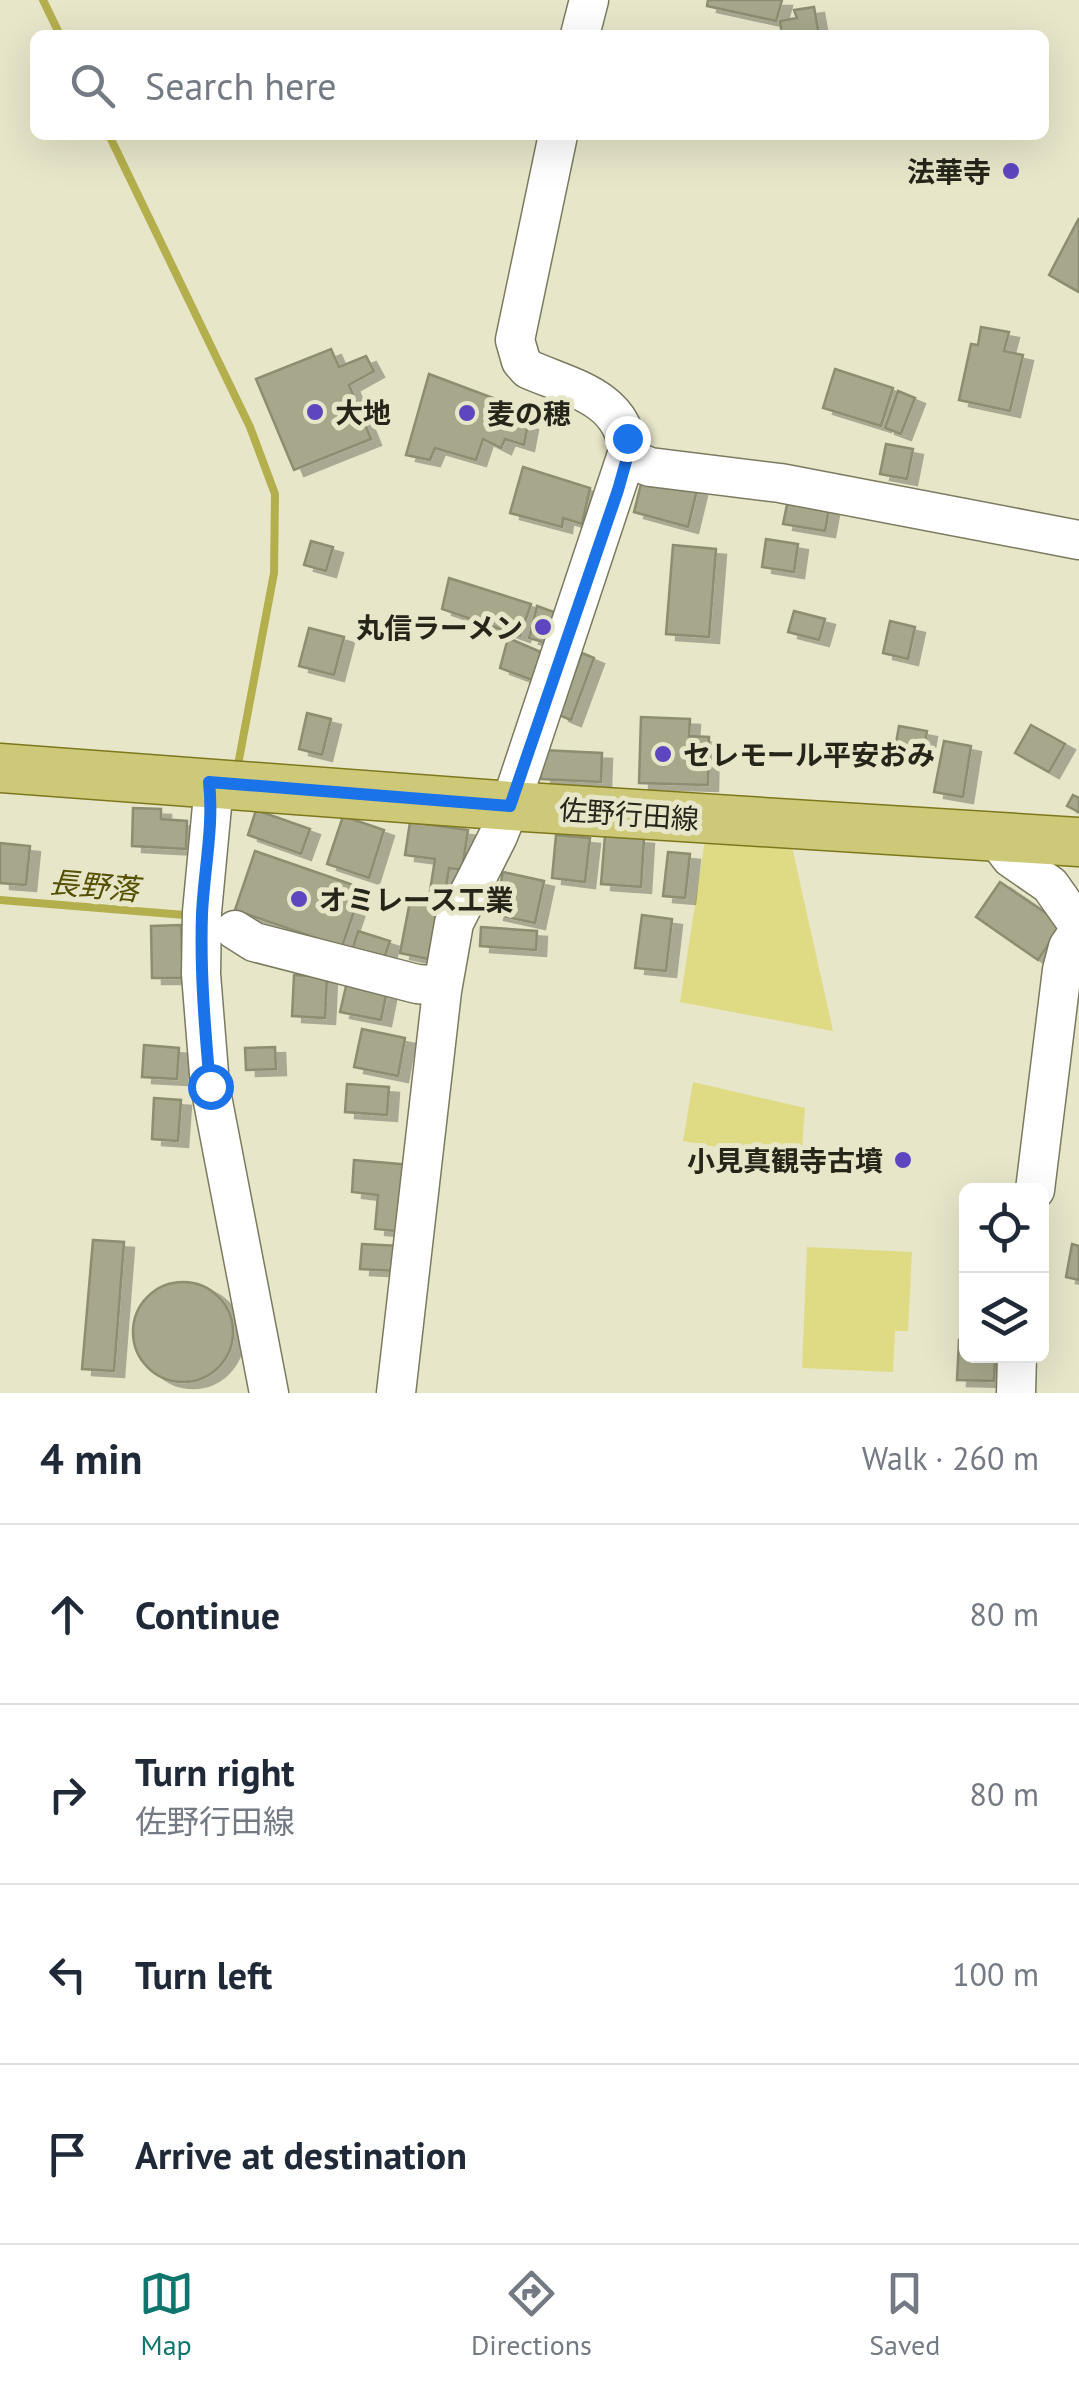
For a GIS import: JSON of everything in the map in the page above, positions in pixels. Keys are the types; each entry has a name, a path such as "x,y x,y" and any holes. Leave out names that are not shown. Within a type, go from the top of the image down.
{"main road":[{"name":"佐野行田線","path":"0,768 1076,842"}],"street":[{"path":"581,30 589,0"},
{"path":"396,1393 442,986 454,923 510,806 627,458 625,427 608,405 528,369 515,340 557,140"},
{"path":"627,458 650,467 780,484 1079,540"},
{"path":"230,784 212,806 202,912 201,974 210,1086 269,1393"},
{"path":"996,838 1010,858 1050,885 1079,928 1068,947 1062,970 1036,1183"},
{"path":"1050,885 1076,842"},
{"path":"235,930 254,942 417,984 442,986"},
{"path":"1016,1393 1017,1363"}],"shaded area":[{"path":"705,840 792,847 833,1031 680,1002"},
{"path":"693,1082 805,1108 800,1174 760,1155 683,1141"},
{"path":"807,1247 912,1252 908,1331 895,1331 893,1372 802,1368"}],"building":[{"path":"708,0 782,0 776,21 707,6"},
{"path":"814,7 818,30 781,30 780,21 797,18 794,10"},
{"path":"1079,218 1079,292 1049,275"},
{"path":"981,327 1009,332 1004,351 1023,355 1010,411 959,400 971,344 978,345"},
{"name":"大地","path":"331,349 339,367 366,356 374,371 349,385 371,439 294,470 256,379"},
{"path":"835,369 893,388 881,426 823,408"},
{"name":"麦の穂","path":"429,374 517,407 514,419 528,424 524,445 505,439 501,448 483,439 476,460 435,448 430,460 406,455"},
{"path":"898,391 915,398 901,434 885,428"},
{"path":"886,444 913,449 907,479 880,474"},
{"path":"523,467 590,488 582,524 563,518 562,527 510,513"},
{"path":"643,476 697,490 688,527 634,512"},
{"path":"790,490 831,498 825,531 783,524"},
{"path":"766,539 798,544 794,572 762,567"},
{"path":"311,541 333,547 326,571 304,565"},
{"path":"673,545 716,549 709,637 666,634"},
{"path":"449,578 531,604 520,636 442,609"},
{"path":"537,606 554,612 546,643 529,638"},
{"path":"794,611 825,619 819,640 788,632"},
{"path":"890,621 915,627 908,659 883,653"},
{"path":"309,628 344,637 334,675 299,666"},
{"path":"508,638 543,653 532,680 500,668"},
{"path":"582,653 594,658 571,720 559,715"},
{"path":"307,713 331,719 322,755 299,749"},
{"path":"641,717 690,719 689,736 709,737 708,785 639,783"},
{"path":"1031,725 1065,744 1049,772 1015,753"},
{"path":"899,726 927,731 923,753 895,749"},
{"path":"944,741 971,746 963,797 934,792"},
{"path":"542,750 602,753 601,782 541,779"},
{"path":"1073,795 1079,798 1079,812 1067,806"},
{"path":"133,808 161,809 161,819 187,821 186,849 132,846"},
{"path":"256,810 310,829 301,854 248,835"},
{"path":"343,816 384,830 369,878 327,864"},
{"path":"410,822 468,830 462,870 449,868 445,894 430,891 435,859 405,855"},
{"path":"556,835 590,838 585,882 552,878"},
{"path":"605,835 644,838 641,887 601,884"},
{"path":"0,843 30,846 26,885 0,883"},
{"name":"オミレース工業","path":"255,851 362,888 342,947 235,910"},
{"path":"668,852 690,854 685,898 663,896"},
{"path":"503,872 544,881 535,923 494,914"},
{"path":"1000,882 1062,924 1038,960 976,917"},
{"path":"410,901 438,907 428,959 400,953"},
{"path":"642,915 672,919 666,971 635,968"},
{"path":"181,925 183,978 152,978 151,926"},
{"path":"481,927 537,931 536,950 480,946"},
{"path":"358,931 390,941 382,965 351,954"},
{"path":"294,975 327,977 325,1018 292,1016"},
{"path":"347,982 387,990 381,1020 340,1012"},
{"path":"362,1029 405,1038 398,1076 354,1067"},
{"path":"144,1045 179,1048 177,1079 142,1077"},
{"path":"275,1047 276,1069 246,1070 245,1048"},
{"path":"347,1084 389,1087 387,1115 345,1112"},
{"path":"154,1098 181,1100 178,1141 152,1139"},
{"path":"354,1160 411,1165 405,1232 375,1229 378,1195 352,1192"},
{"path":"93,1240 124,1242 114,1371 82,1369"},
{"path":"362,1244 399,1246 398,1271 360,1269"},
{"path":"1072,1244 1079,1246 1079,1280 1066,1277"},
{"path":"183,1282 202,1286 219,1296 229,1313 233,1332 229,1351 219,1368 202,1378 183,1382 164,1378 147,1368 137,1351 133,1332 137,1313 147,1296 164,1286"},
{"path":"959,1340 959,1363 995,1363 994,1381 957,1380"}],"waterway":[{"path":"43,0 58,30"},
{"path":"111,140 250,427 275,494 274,573 237,770"},
{"name":"長野落","path":"0,900 185,915"}],"place":[{"name":"法華寺","path":"1011,171"},
{"name":"大地","path":"315,412"},
{"name":"麦の穂","path":"467,413"},
{"name":"丸信ラーメン","path":"543,627"},
{"name":"セレモール平安おみ","path":"663,754"},
{"name":"オミレース工業","path":"299,899"},
{"name":"小見真観寺古墳","path":"903,1160"}],"route":[{"path":"210,1086 201,974 202,912 212,806 209,782 510,806 618,490 627,458 627,438"}]}
